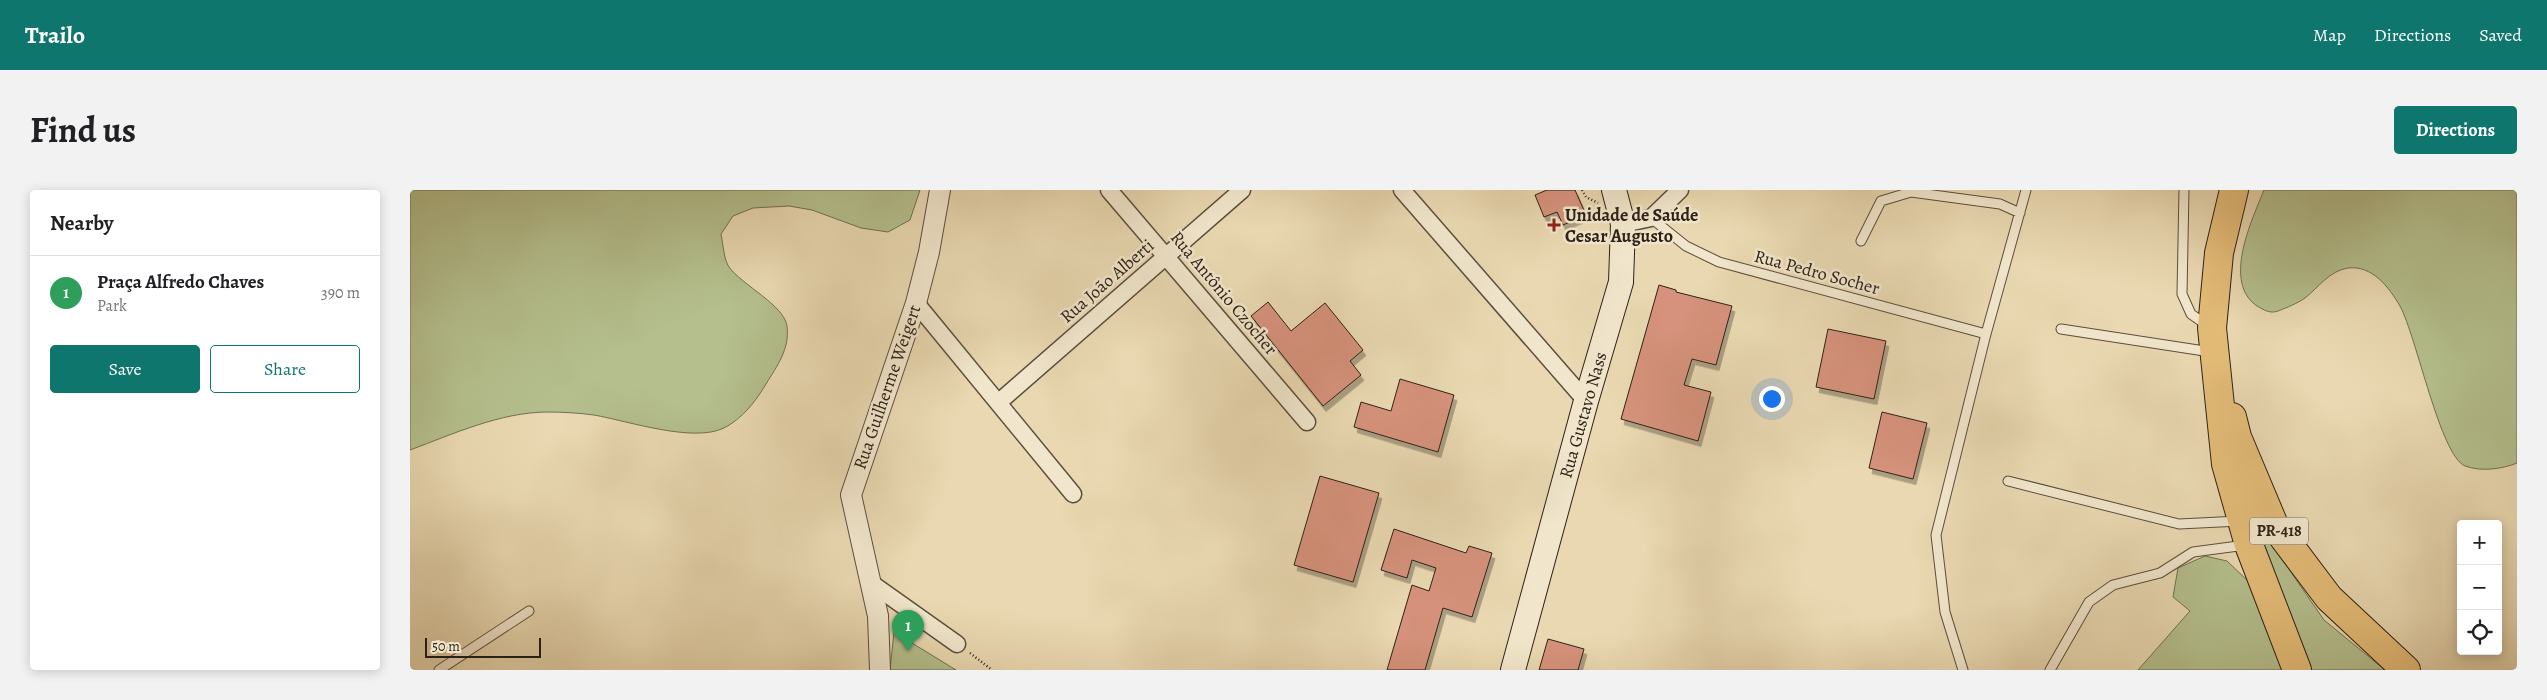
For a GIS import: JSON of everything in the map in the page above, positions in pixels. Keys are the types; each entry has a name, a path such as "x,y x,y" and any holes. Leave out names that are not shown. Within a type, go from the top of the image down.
{"highway":[{"name":"PR-418","path":"2234,190 2219,253 2213,341 2226,464 2245,533 2297,670"},
{"name":"PR-418","path":"2213,341 2237,437 2274,524 2328,598 2406,670"}],"main road":[{"name":"Rua Gustavo Nass","path":"1513,670 1586,401 1621,282 1624,224 1614,190"}],"street":[{"name":"Rua Guilherme Weigert","path":"880,670 878,616 851,495 916,303 929,252 940,190"},
{"name":"Rua Antônio Czocher","path":"1109,190 1307,422"},
{"name":"Rua João Alberti","path":"999,402 1242,190"},
{"path":"1402,190 1586,401"},
{"path":"1624,224 1651,218 1680,190"},
{"path":"916,303 1073,494"},
{"path":"871,583 956,644"}],"lane":[{"path":"1963,670 1945,612 1936,534 1986,334 2026,190"},
{"path":"2184,190 2182,294 2191,314 2213,341"},
{"path":"1861,241 1881,201 1911,192 2000,204 2020,213"},
{"name":"Rua Pedro Socher","path":"1651,218 1686,246 1719,262 1986,334"},
{"path":"2061,328 2213,341"},
{"path":"2008,481 2180,524 2245,533"},
{"path":"2050,670 2089,602 2113,585 2160,573 2193,552 2245,533"},
{"path":"439,670 529,611"}],"path":[{"path":"956,644 992,670"}],"green space":[{"path":"410,190 920,190 910,220 888,232 861,228 812,210 789,206 753,208 733,216 721,234 727,264 735,274 778,310 787,326 787,342 782,357 758,397 743,415 724,428 711,432 678,432 594,415 559,412 530,413 477,425 410,450"},
{"path":"2264,190 2517,190 2517,463 2505,467 2478,469 2465,466 2456,457 2438,419 2407,322 2400,306 2385,285 2372,274 2357,268 2348,268 2335,272 2302,300 2288,307 2272,312 2257,306 2247,295 2242,282 2241,267 2247,234"},
{"path":"2257,523 2324,620 2385,670 2304,670 2263,561"},
{"path":"2205,556 2227,561 2248,581 2283,670 2138,670 2190,611 2173,597 2178,568"},
{"path":"894,632 956,670 890,670"}],"building":[{"path":"1547,190 1575,190 1586,215 1563,225 1557,212 1544,217 1535,195"},
{"path":"1659,285 1676,290 1676,292 1732,306 1716,365 1692,359 1684,385 1711,392 1698,441 1621,419"},
{"path":"1268,302 1291,331 1325,303 1363,350 1350,361 1361,375 1323,406 1251,316"},
{"path":"1828,329 1886,341 1874,399 1816,387"},
{"path":"1400,379 1454,395 1438,452 1354,427 1361,402 1391,411"},
{"path":"1882,412 1927,423 1913,479 1869,468"},
{"path":"1320,476 1379,493 1353,582 1294,565"},
{"path":"1394,529 1466,553 1469,546 1492,553 1472,617 1443,608 1425,670 1387,670 1412,585 1429,591 1436,568 1412,560 1407,578 1381,570"},
{"path":"1548,639 1584,649 1578,670 1539,670"}],"place":[{"name":"Unidade de Saúde Cesar Augusto","path":"1554,225"},
{"name":"Praça Alfredo Chaves","path":"908,651"}]}
